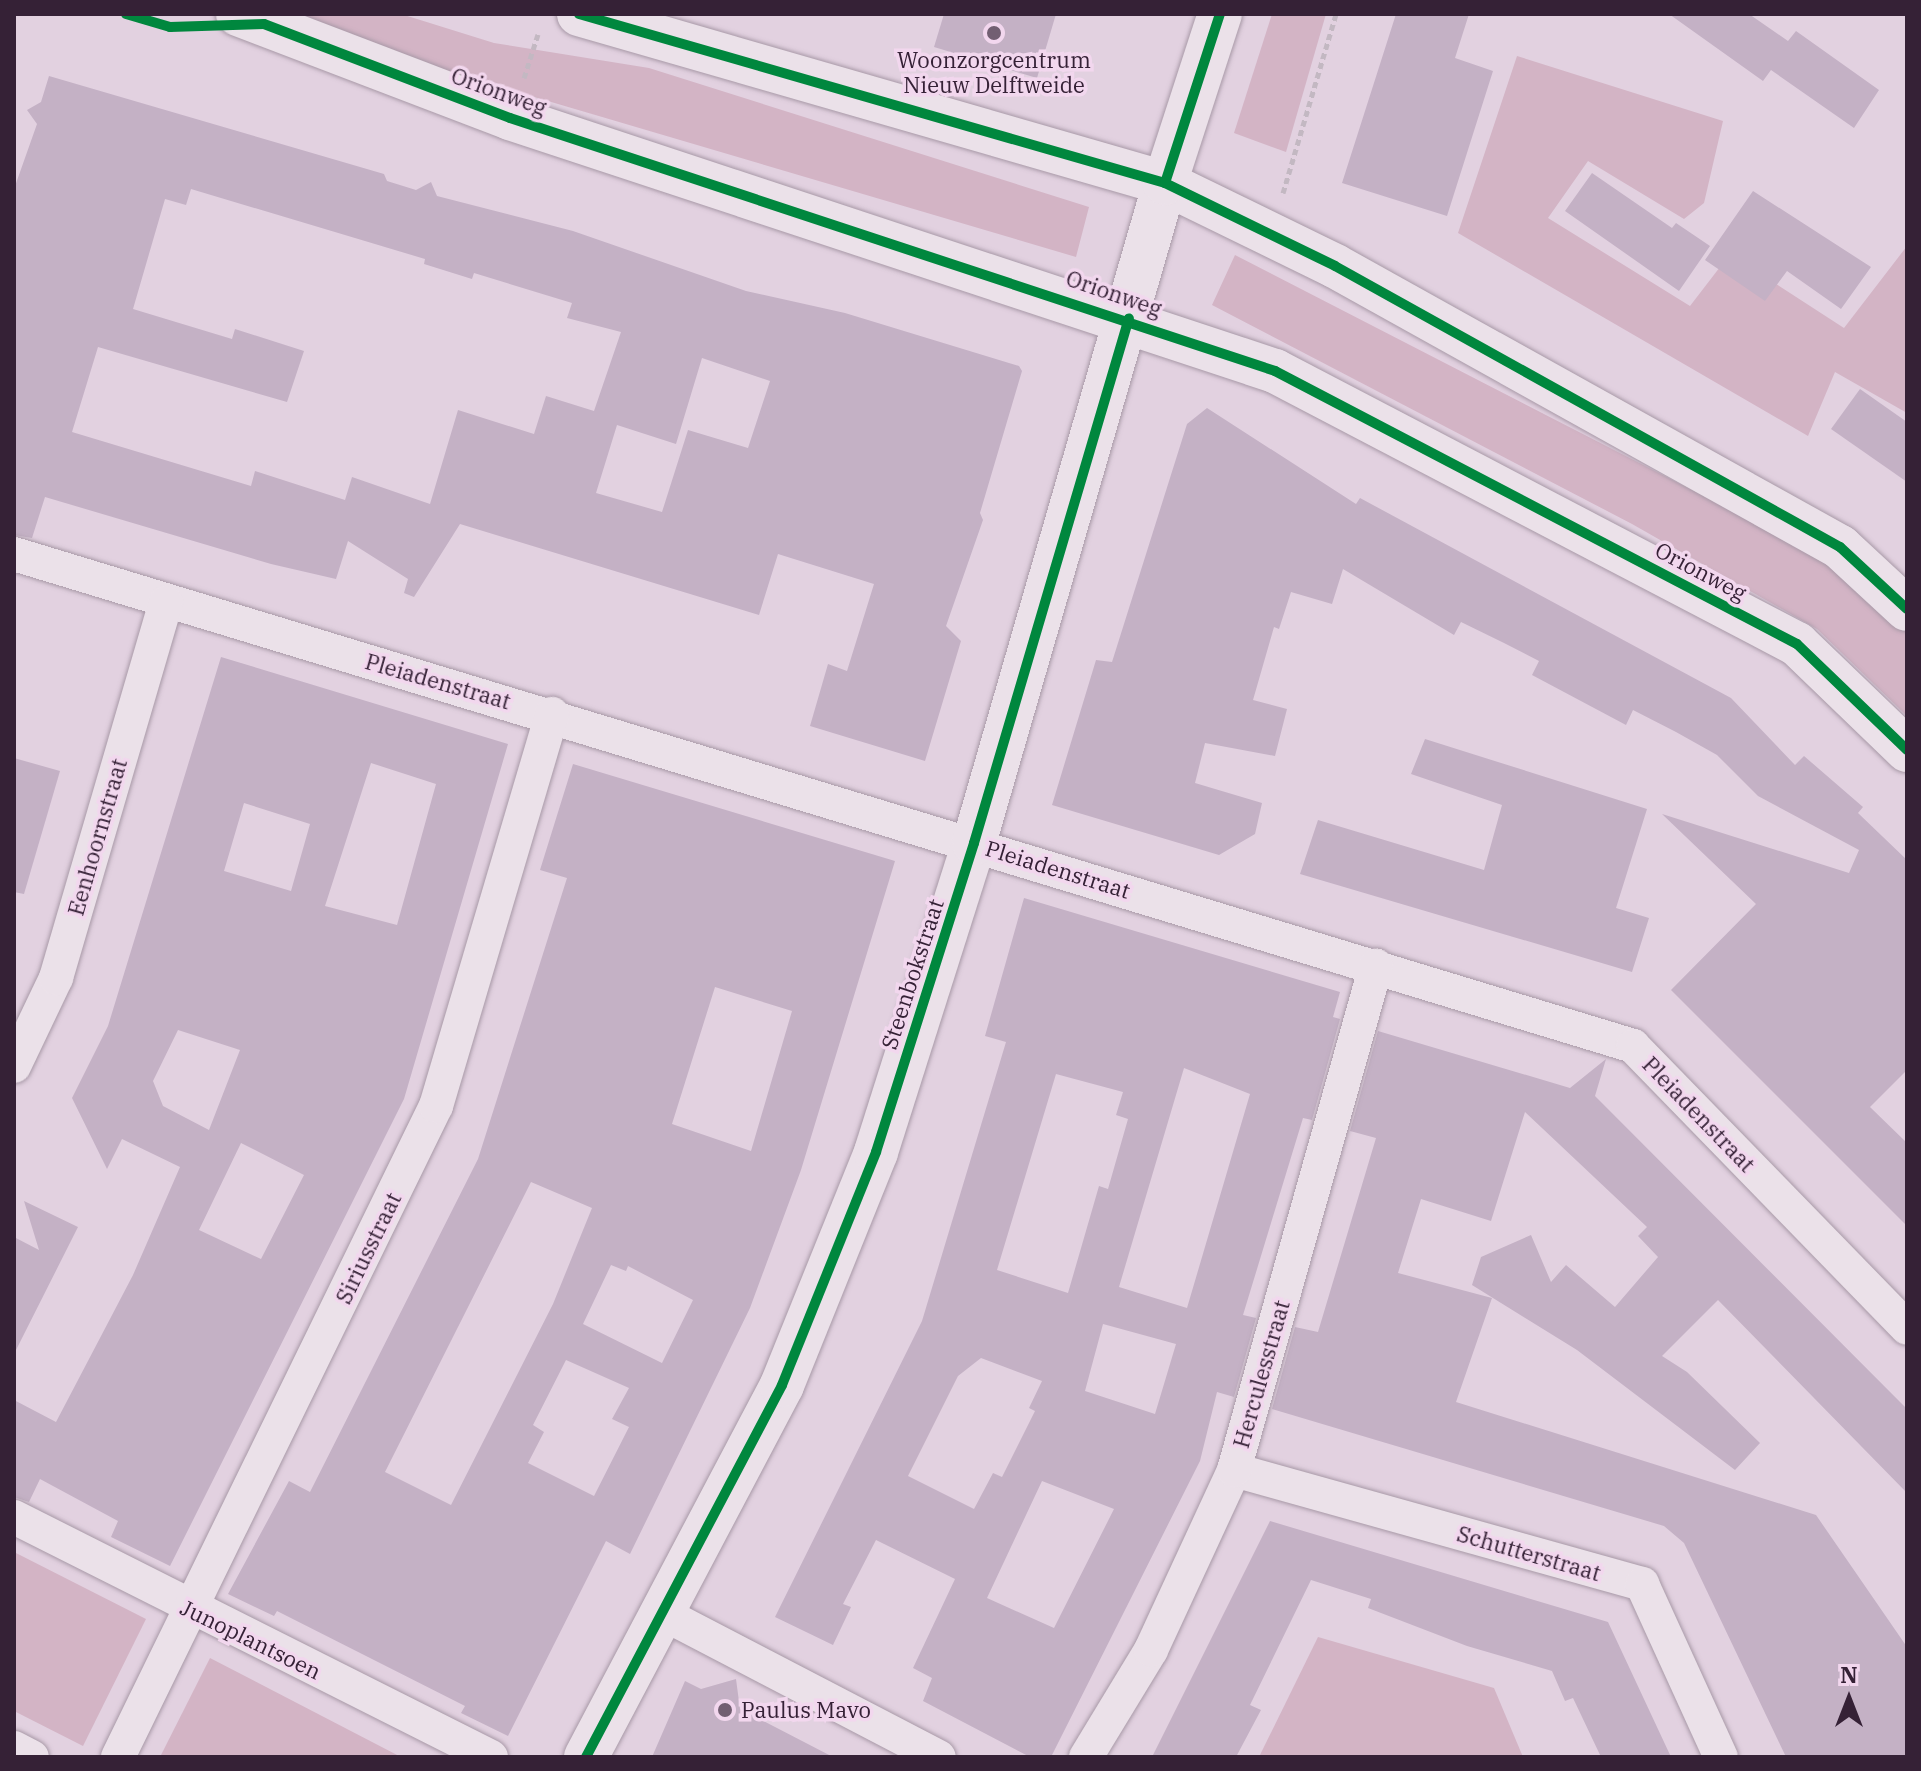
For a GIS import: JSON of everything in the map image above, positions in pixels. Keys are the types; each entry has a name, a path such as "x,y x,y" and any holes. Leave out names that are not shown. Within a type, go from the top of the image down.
{"street":[{"name":"Orionweg","path":"238,14 510,118 1129,318 1275,371 1797,644 1907,750"},
{"name":"Steenbokstraat","path":"662,1613 782,1385 876,1152 974,843 1129,318 1165,183 1220,14"},
{"path":"560,21 1165,183 1271,234 1840,547 1907,609"},
{"name":"Pleiadenstraat","path":"14,554 166,603 552,714 1633,1046 1907,1328"},
{"name":"Eenhoornstraat","path":"14,1066 56,978 166,603"},
{"name":"Siriusstraat","path":"118,1757 193,1611 436,1106 552,714"},
{"name":"Herculesstraat","path":"1086,1757 1151,1650 1234,1470 1376,966"},
{"name":"Schutterstraat","path":"1234,1470 1642,1584 1721,1757"},
{"name":"Junoplantsoen","path":"14,1517 193,1611 491,1757"},
{"path":"586,1757 662,1613 939,1757"},
{"path":"14,1748 32,1757"}],"path":[{"path":"1271,234 1336,14"},
{"path":"510,118 560,21"}],"shaded area":[{"path":"273,14 401,14 494,43 649,68 1089,207 1076,257 399,57"},
{"path":"1272,14 1326,14 1286,152 1234,133"},
{"path":"1517,56 1723,121 1704,203 1684,219 1588,161 1548,218 1690,306 1730,254 1844,328 1907,246 1907,413 1835,372 1808,436 1458,233"},
{"path":"1235,255 1830,561 1907,626 1907,716 1817,629 1632,524 1212,305"},
{"path":"14,1552 146,1619 83,1746 14,1711"},
{"path":"1318,1637 1494,1688 1523,1757 1259,1757"},
{"path":"210,1658 401,1757 160,1757"}],"building":[{"name":"Woonzorgcentrum Nieuw Delftweide","path":"944,14 1056,14 1037,78 934,47"},
{"path":"1396,14 1469,14 1455,58 1493,71 1447,216 1342,183"},
{"path":"1669,14 1749,14 1788,41 1796,31 1879,90 1854,128 1771,70 1763,81"},
{"path":"49,76 384,174 387,181 416,190 431,182 437,196 573,231 746,291 845,313 1019,366 1022,371 980,513 983,520 946,626 961,641 925,761 810,726 828,664 847,671 874,584 778,554 759,615 460,524 414,597 404,593 408,579 348,541 336,579 271,564 45,497 32,538 14,535 14,189 37,124 27,110 41,102","holes":["191,189 425,259 424,264 472,279 474,273 572,303 567,318 621,332 594,411 546,396 534,434 458,410 430,504 352,477 345,500 255,471 251,486 72,432 98,347 287,402 304,351 235,329 232,339 133,309 165,199 186,205","702,358 770,381 748,448 688,430 662,512 596,493 617,425 676,444"]},
{"path":"1592,173 1672,228 1676,223 1710,246 1679,291 1565,211"},
{"path":"1753,191 1871,267 1841,309 1787,271 1765,301 1705,260"},
{"path":"1860,389 1907,422 1907,482 1831,429"},
{"path":"1207,408 1356,504 1360,498 1731,698 1795,765 1804,756 1863,807 1858,813 1907,860 1907,1070 1870,1107 1907,1143 1907,1226 1671,990 1756,904 1662,814 1849,873 1859,850 1758,796 1717,755 1676,732 1633,710 1626,725 1532,675 1539,661 1504,643 1461,622 1454,635 1343,569 1332,604 1291,592 1279,629 1274,627 1253,700 1287,709 1275,756 1205,743 1195,783 1262,803 1255,834 1219,855 1052,805 1096,660 1112,662 1187,424"},
{"path":"221,657 508,744 404,1099 170,1566 111,1537 118,1521 40,1479 29,1502 14,1497 14,1400 56,1422 133,1275 180,1167 122,1139 107,1169 72,1098 108,1026","holes":["371,763 436,784 397,925 325,906","244,803 310,824 291,891 224,871","178,1030 240,1050 209,1130 163,1106 153,1081","241,1143 304,1175 261,1259 199,1230"]},
{"path":"1425,739 1647,809 1616,908 1649,918 1632,972 1300,874 1318,820 1484,870 1502,805 1411,774"},
{"path":"14,758 60,771 24,894 14,892"},
{"path":"573,764 895,861 801,1170 750,1308 630,1554 606,1541 508,1736 461,1713 465,1706 277,1611 274,1616 228,1594 289,1481 310,1492 478,1159 567,878 540,870","holes":["715,987 792,1011 751,1151 672,1124","531,1182 592,1208 553,1304 451,1505 385,1472","611,1265 626,1271 628,1266 693,1300 662,1363 583,1324","566,1360 629,1388 612,1419 629,1427 594,1496 528,1463 544,1432 533,1425"]},
{"path":"1024,898 1340,992 1333,1017 1340,1019 1312,1120 1303,1118 1243,1315 1256,1318 1234,1397 1217,1392 1200,1461 1051,1757 1030,1757 923,1701 932,1678 913,1668 955,1579 876,1540 843,1604 851,1607 833,1645 775,1617 922,1321 1006,1042 985,1036","holes":["1184,1068 1250,1094 1187,1308 1119,1287","1056,1074 1123,1092 1116,1115 1128,1119 1108,1189 1099,1186 1068,1293 997,1270","1103,1324 1176,1344 1155,1414 1085,1391","981,1358 1042,1381 1029,1408 1035,1411 1002,1477 993,1473 974,1509 908,1476 958,1376","1042,1481 1114,1509 1054,1628 987,1598"]},
{"path":"1378,1031 1570,1088 1606,1059 1595,1096 1907,1409 1907,1493 1718,1300 1662,1356 1687,1372 1760,1443 1735,1470 1577,1350 1472,1285 1481,1257 1531,1235 1551,1282 1566,1265 1615,1307 1658,1257 1638,1236 1647,1227 1525,1112 1491,1221 1421,1199 1398,1273 1492,1298 1456,1402 1816,1515 1907,1647 1907,1757 1786,1757 1684,1543 1664,1526 1272,1409 1295,1327 1318,1332 1376,1138 1350,1131"},
{"path":"24,1201 78,1227 14,1354 14,1237 39,1250"},
{"path":"1270,1521 1608,1622 1671,1757 1601,1757 1573,1698 1565,1701 1552,1671 1467,1646 1368,1608 1371,1599 1311,1580 1250,1705 1261,1710 1236,1757 1152,1757"},
{"name":"Paulus Mavo","path":"736,1679 740,1709 833,1757 652,1757 685,1681 701,1689"}],"cycle path":[{"path":"126,14 170,27 264,24 510,118 1275,371 1797,644 1907,750"},
{"path":"579,14 1165,183 1335,266 1840,547 1907,609"},
{"path":"1165,183 1220,14"},
{"path":"586,1757 782,1385 876,1152 974,843 1129,318"}],"place":[{"name":"Woonzorgcentrum Nieuw Delftweide","path":"994,33"},
{"name":"Paulus Mavo","path":"725,1710"}]}
